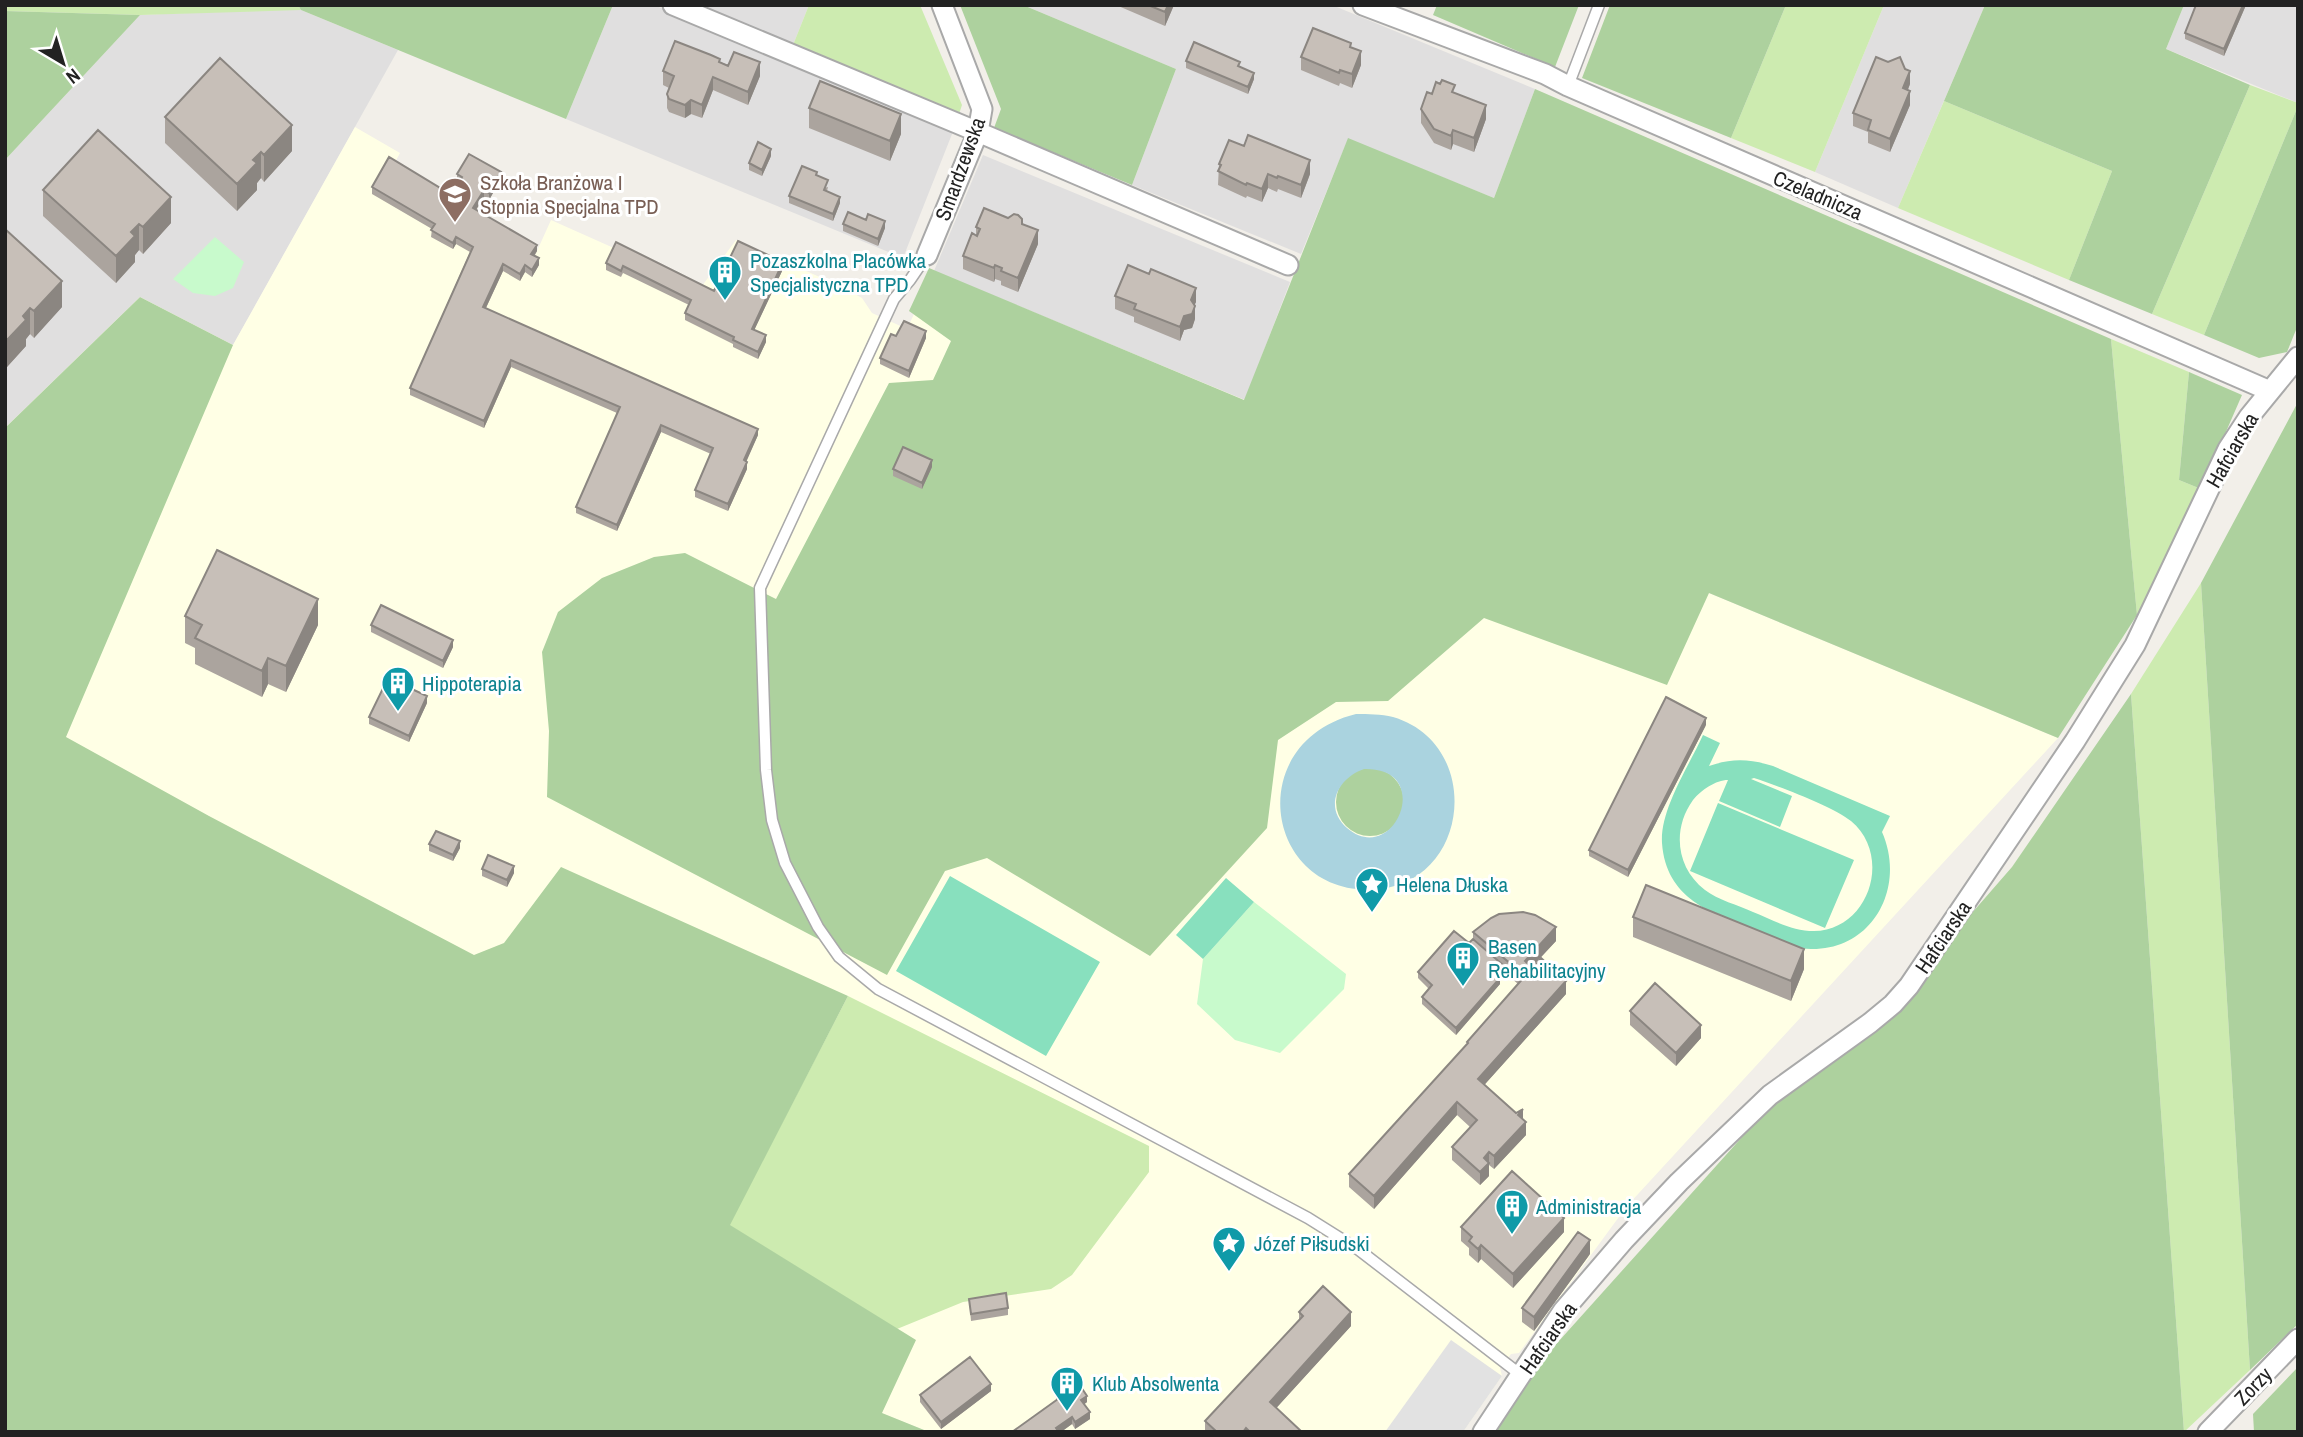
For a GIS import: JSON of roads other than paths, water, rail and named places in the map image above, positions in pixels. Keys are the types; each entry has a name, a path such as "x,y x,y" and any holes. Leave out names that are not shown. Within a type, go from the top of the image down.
{"street":[{"path":"673,5 1288,265"},
{"name":"Smardzewska","path":"927,255 978,132 982,109 942,5"},
{"name":"Czeladnicza","path":"1363,5 1545,74 2270,391"},
{"name":"Hafciarska","path":"1483,1432 1563,1311 1624,1240 1679,1182 1770,1095 1870,1023 1909,986 2075,741 2135,645 2228,449 2249,417 2298,357"},
{"name":"Zorzy","path":"2208,1432 2298,1339"}],"lane":[{"path":"1568,86 1599,5"},
{"path":"927,255 894,299 760,588 766,770 772,820 785,863 799,894 839,957 878,989 1308,1218 1359,1250 1521,1375"}],"water":[{"path":"1356,714 1388,716 1422,731 1441,753 1452,780 1454,809 1448,837 1433,862 1410,880 1379,889 1341,886 1311,871 1291,847 1281,817 1282,785 1294,755 1319,730","holes":["1364,769 1386,773 1398,783 1403,797 1400,813 1392,826 1380,835 1364,837 1347,828 1340,820 1336,811 1337,794 1347,779"]}],"place":[{"name":"Szkoła Branżowa I Stopnia Specjalna TPD","path":"455,224"},
{"name":"Pozaszkolna Placówka Specjalistyczna TPD","path":"725,302"},
{"name":"Hippoterapia","path":"398,713"},
{"name":"Helena Dłuska","path":"1372,914"},
{"name":"Basen Rehabilitacyjny","path":"1463,988"},
{"name":"Administracja","path":"1512,1236"},
{"name":"Józef Piłsudski","path":"1229,1273"},
{"name":"Klub Absolwenta","path":"1067,1413"}]}
